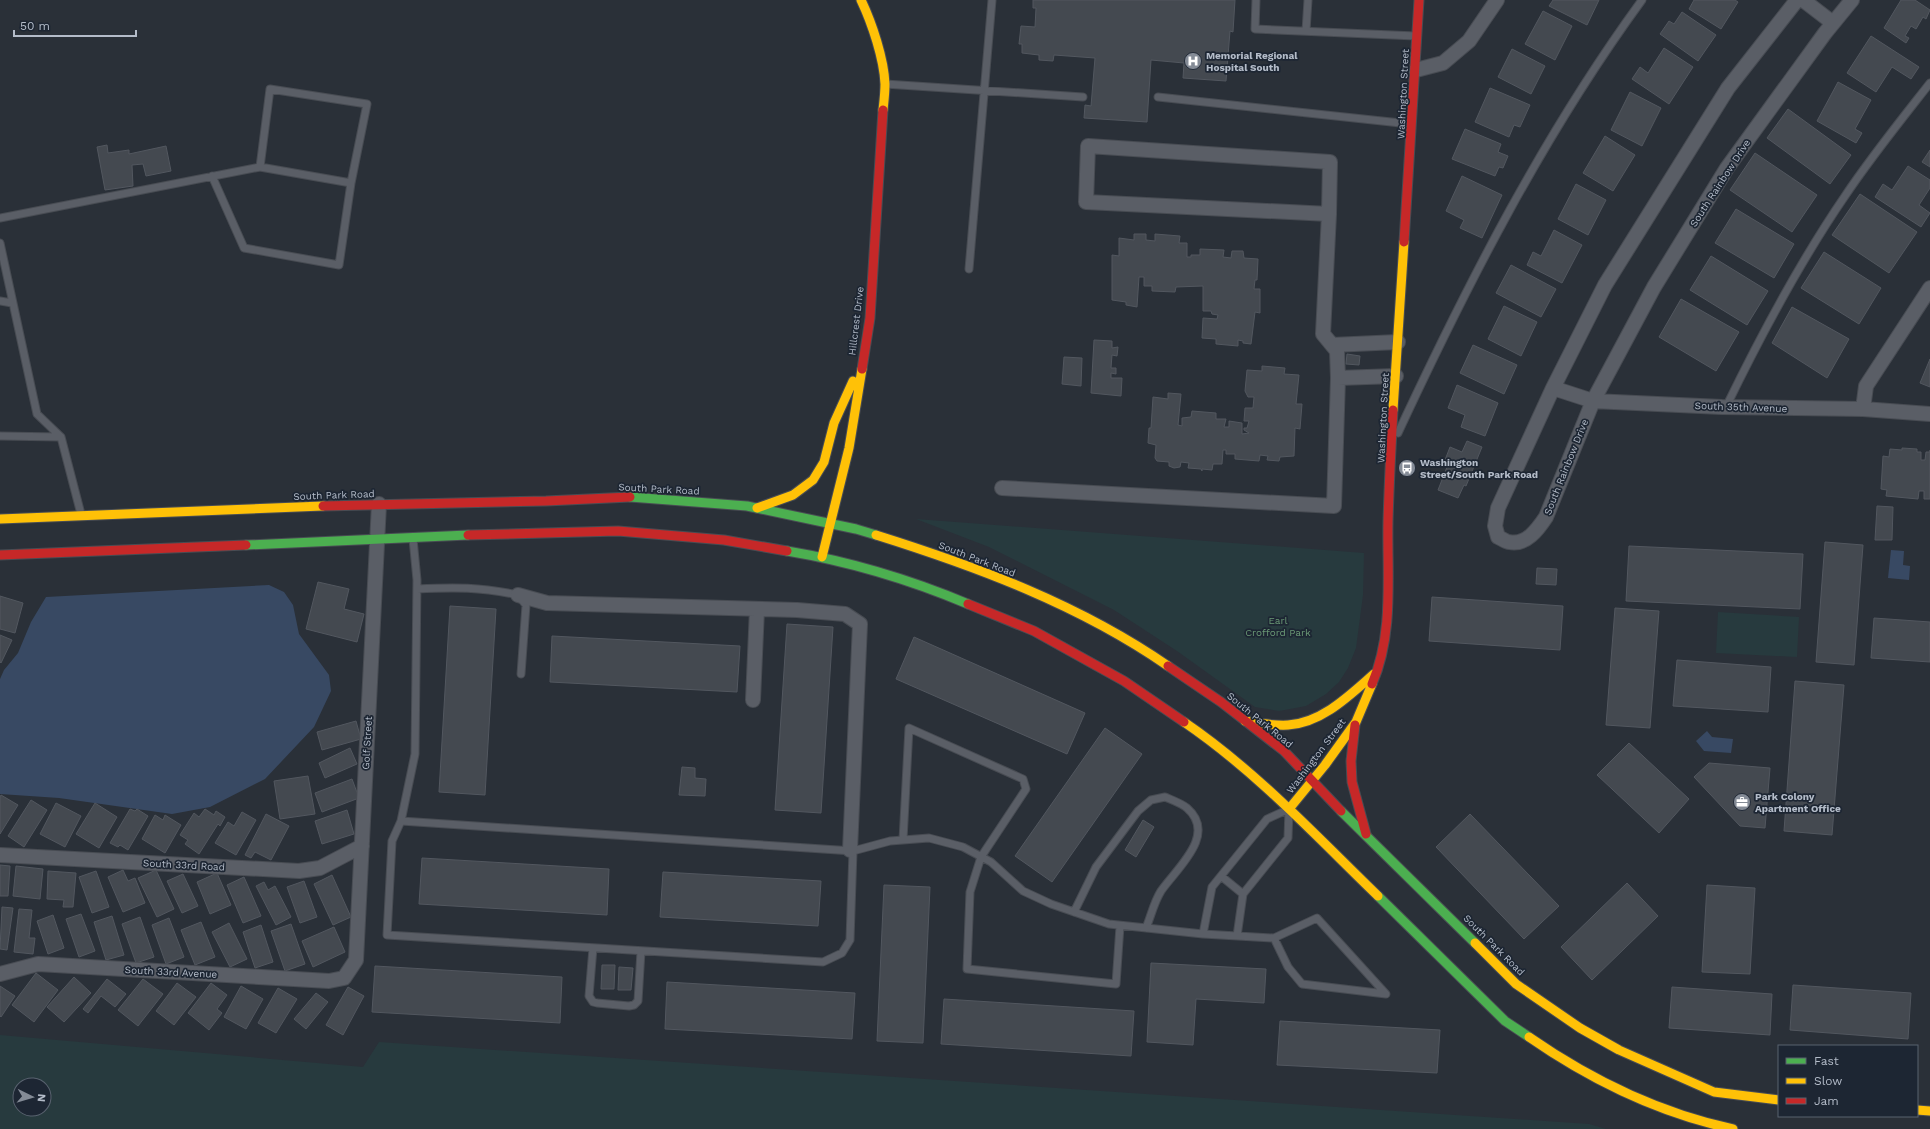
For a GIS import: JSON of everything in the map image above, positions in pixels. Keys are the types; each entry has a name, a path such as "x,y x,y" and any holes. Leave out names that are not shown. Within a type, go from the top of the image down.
{"street":[{"name":"Hillcrest Drive","path":"822,557 849,448 870,318 885,84 877,44 861,0"},
{"name":"Washington Street","path":"1289,809 1312,782 1356,722 1379,669 1386,635 1388,609 1388,522 1419,0"},
{"path":"1416,70 1443,63 1469,41 1496,0"},
{"name":"South Rainbow Drive","path":"1798,0 1724,95 1605,285 1553,388 1498,508 1494,526 1498,537 1510,542 1524,541 1537,530 1546,517 1593,401 1654,287 1727,168 1833,23 1852,0"},
{"path":"1803,0 1833,23"},
{"path":"1002,488 1334,506 1338,378 1337,351 1323,334 1329,214 1330,162 1088,146 1086,202 1329,214"},
{"path":"1863,409 1866,386 1930,288"},
{"path":"1332,345 1398,342"},
{"path":"757,508 793,495 813,480 824,462 834,423 863,358"},
{"path":"1338,378 1396,376"},
{"name":"South 35th Avenue","path":"1553,388 1593,401 1726,407 1863,409 1930,414"},
{"name":"South Park Road","path":"0,519 379,504 546,501 629,496 757,508 856,529 952,559 1051,600 1145,650 1221,702 1284,752 1312,782 1516,984 1580,1028 1670,1074 1714,1092 1778,1100"},
{"name":"Golf Street","path":"344,978 356,960 379,504"},
{"path":"0,555 543,532 618,532 724,540 822,557 938,591 1034,631 1124,681 1215,743 1289,809 1505,1021 1559,1058 1603,1083 1660,1108 1701,1122 1733,1129"},
{"path":"518,594 547,603 797,610 845,614 860,624 851,850"},
{"path":"753,700 757,609"},
{"path":"1243,720 1276,725 1296,724 1326,713 1342,703 1379,669"},
{"path":"1356,722 1352,761 1352,782 1367,836"},
{"name":"South 33rd Road","path":"0,855 299,871 320,868 362,846"},
{"name":"South 33rd Avenue","path":"0,974 38,964 330,981 344,978"},
{"path":"1918,1110 1930,1111"}],"lane":[{"path":"969,269 992,0"},
{"path":"1256,0 1255,29 1417,36"},
{"path":"1306,31 1308,0"},
{"path":"1392,446 1443,337 1518,194 1559,123 1595,67 1642,0"},
{"path":"1726,407 1752,353 1786,292 1841,203 1930,82"},
{"path":"885,84 1083,97"},
{"path":"212,176 244,248 339,265 351,183 367,104 270,89 260,167"},
{"path":"1158,97 1412,124"},
{"path":"0,218 260,167 351,183"},
{"path":"0,243 36,414 61,437 81,516"},
{"path":"0,302 12,302"},
{"path":"0,436 61,437"},
{"path":"412,538 417,589 414,754 401,821 392,841 387,935 823,962 842,953 850,940 851,850"},
{"path":"417,589 464,587 488,588 518,594 526,605 521,674"},
{"path":"902,840 909,728 1022,779 1026,789 981,857 970,892 967,968 1116,984 1120,926"},
{"path":"1074,912 1096,867 1138,811 1151,800 1165,796 1187,808 1195,817 1199,834 1190,855 1161,892 1146,928"},
{"path":"1203,934 1212,887 1267,819 1289,809 1288,838 1243,894 1237,936"},
{"path":"401,821 851,850 890,841 929,838 963,847 991,862 1023,891 1074,912 1109,924 1203,934 1274,938 1317,918 1386,994 1302,984 1288,967 1274,938"},
{"path":"1220,876 1243,894"},
{"path":"593,948 589,996 593,1002 629,1006 634,1005 638,1001 641,951"}],"green space":[{"name":"Earl Crofford Park","path":"916,519 1364,553 1363,595 1356,648 1348,668 1339,682 1326,694 1306,706 1279,711 1255,707 1177,651 1114,610 989,547"},
{"path":"1718,612 1799,617 1797,657 1716,653"},
{"path":"0,1035 363,1067 379,1042 1589,1124 1606,1129 0,1129"}],"water":[{"path":"1891,550 1904,551 1903,565 1910,566 1909,580 1888,578"},
{"path":"269,585 284,592 293,605 299,634 329,675 331,691 314,727 265,779 210,807 172,814 59,798 0,794 0,679 4,670 18,653 31,622 46,597"},
{"path":"1707,731 1712,737 1733,739 1731,753 1704,751 1696,741"}],"building":[{"name":"Memorial Regional Hospital South","path":"1033,0 1235,0 1233,32 1230,31 1226,81 1183,78 1184,63 1151,60 1147,122 1084,118 1085,105 1091,106 1095,58 1054,55 1053,61 1039,60 1039,55 1022,53 1022,44 1019,44 1021,26 1035,27 1036,8 1033,8"},
{"path":"1553,0 1599,0 1587,25 1549,6"},
{"path":"1694,0 1735,0 1738,2 1721,29 1689,9"},
{"path":"1901,0 1915,0 1930,10 1926,19 1923,17 1916,29 1911,26 1905,36 1909,38 1906,43 1884,28"},
{"path":"1543,11 1572,26 1555,60 1525,44"},
{"path":"1682,12 1716,35 1698,61 1660,34 1669,21 1674,24"},
{"path":"1871,36 1919,67 1911,79 1892,67 1876,92 1847,73"},
{"path":"1664,48 1693,67 1669,104 1632,79 1640,67 1648,73"},
{"path":"1512,49 1545,66 1531,94 1498,77"},
{"path":"1838,82 1871,100 1855,129 1862,133 1856,143 1817,121"},
{"path":"1490,88 1530,105 1520,127 1514,125 1509,137 1475,122"},
{"path":"1630,92 1661,108 1642,146 1611,130"},
{"path":"1788,109 1851,155 1830,184 1767,138"},
{"path":"1465,129 1501,144 1498,152 1508,156 1503,168 1499,167 1495,176 1452,159"},
{"path":"1605,136 1635,155 1613,191 1583,173"},
{"path":"107,145 108,153 129,150 129,154 166,146 171,171 146,176 143,164 132,165 133,186 105,190 97,147"},
{"path":"1930,150 1930,167 1922,162"},
{"path":"1755,153 1817,195 1792,232 1730,190"},
{"path":"1908,166 1930,180 1930,188 1919,205 1930,213 1921,227 1875,197 1883,184 1892,190"},
{"path":"1462,176 1502,195 1482,238 1460,228 1464,220 1446,211"},
{"path":"1576,184 1606,200 1588,235 1558,219"},
{"path":"1860,194 1917,232 1889,273 1832,235"},
{"path":"1736,209 1794,244 1774,278 1715,243"},
{"path":"1554,230 1582,245 1562,283 1527,265 1533,252 1541,256"},
{"path":"1134,234 1146,234 1146,240 1155,241 1155,234 1180,236 1179,243 1187,243 1187,257 1191,257 1191,255 1200,255 1200,249 1224,250 1223,257 1231,258 1232,251 1243,251 1244,258 1258,259 1257,280 1255,280 1254,289 1260,289 1260,313 1255,312 1251,344 1243,343 1243,341 1238,340 1238,346 1216,344 1216,339 1202,338 1203,318 1217,319 1218,315 1212,314 1211,311 1203,311 1203,286 1176,287 1175,292 1152,291 1152,286 1144,286 1144,277 1139,277 1137,307 1126,305 1126,302 1112,300 1112,255 1119,256 1119,238 1134,240"},
{"path":"1824,252 1881,288 1859,324 1801,288"},
{"path":"1711,256 1768,291 1747,325 1690,290"},
{"path":"1511,265 1556,289 1541,317 1496,293"},
{"path":"1681,299 1739,332 1716,371 1659,337"},
{"path":"1504,306 1537,322 1521,356 1488,339"},
{"path":"1792,307 1849,339 1827,378 1772,343"},
{"path":"1094,340 1112,341 1112,348 1118,347 1117,356 1112,355 1111,368 1116,368 1116,374 1111,373 1111,378 1122,378 1121,396 1091,393"},
{"path":"1473,345 1517,365 1504,394 1460,373"},
{"path":"1347,354 1360,356 1359,365 1346,364"},
{"path":"1064,357 1082,358 1081,386 1062,384"},
{"path":"1930,359 1930,387 1920,383"},
{"path":"1262,366 1285,368 1284,374 1299,375 1296,404 1302,404 1300,429 1295,428 1294,456 1280,457 1279,461 1267,460 1268,456 1260,455 1259,461 1235,459 1235,454 1226,454 1226,450 1223,450 1222,464 1213,464 1212,470 1202,469 1202,471 1201,469 1188,468 1189,463 1181,462 1180,467 1174,468 1169,466 1169,462 1157,461 1155,458 1156,445 1148,443 1149,428 1151,428 1153,397 1168,399 1168,393 1181,394 1178,425 1182,426 1182,418 1191,417 1192,411 1216,413 1216,419 1226,419 1224,427 1229,427 1229,421 1242,423 1242,434 1249,433 1244,430 1244,428 1247,428 1249,421 1244,421 1245,408 1253,408 1254,397 1248,397 1245,391 1247,370 1262,371"},
{"path":"1457,385 1498,403 1485,436 1461,427 1465,415 1448,408"},
{"path":"1467,441 1482,447 1466,486 1464,485 1458,498 1438,490 1449,462 1445,460 1450,447 1462,452"},
{"path":"1902,448 1917,449 1917,452 1921,452 1921,460 1925,460 1926,452 1930,452 1930,499 1924,499 1924,491 1919,491 1918,499 1886,496 1887,490 1881,489 1883,456 1889,457 1890,449 1902,450"},
{"path":"1877,506 1893,507 1892,540 1875,540"},
{"path":"1825,542 1863,545 1854,665 1816,662"},
{"path":"1629,546 1803,554 1800,609 1626,601"},
{"path":"1537,568 1557,569 1556,585 1536,584"},
{"path":"318,582 349,589 344,609 364,614 357,642 306,629"},
{"path":"0,596 23,603 15,633 0,629"},
{"path":"1432,597 1563,606 1560,650 1429,641"},
{"path":"450,606 496,609 485,795 439,792"},
{"path":"1615,608 1659,611 1650,728 1606,725"},
{"path":"1874,618 1930,622 1930,662 1871,658"},
{"path":"787,624 833,627 821,813 775,810"},
{"path":"0,635 12,640 1,663 0,662"},
{"path":"552,636 740,646 737,692 550,682"},
{"path":"914,637 1085,713 1067,754 896,679"},
{"path":"1677,660 1771,667 1768,712 1673,706"},
{"path":"1795,681 1844,685 1832,835 1784,831"},
{"path":"356,721 361,739 322,750 317,732"},
{"path":"1105,728 1142,754 1052,882 1015,856"},
{"path":"1629,743 1689,799 1659,833 1597,775"},
{"path":"350,748 357,764 325,778 319,763"},
{"name":"Park Colony Apartment Office","path":"1709,763 1770,768 1765,828 1740,826 1694,777"},
{"path":"682,767 695,768 695,778 706,779 705,796 679,795"},
{"path":"308,776 315,814 280,819 274,781"},
{"path":"352,779 359,798 322,812 315,793"},
{"path":"1,795 18,805 0,834 0,797"},
{"path":"31,800 47,810 24,847 8,836"},
{"path":"56,803 81,816 65,847 40,834"},
{"path":"95,803 117,817 99,848 76,834"},
{"path":"130,809 135,811 137,809 148,816 128,850 120,845 118,847 110,843"},
{"path":"205,809 214,815 216,811 225,817 220,826 218,824 199,854 185,844 188,840 180,835 194,813 199,817"},
{"path":"347,810 354,834 322,844 315,821"},
{"path":"242,812 256,820 236,855 215,843 228,822 234,826"},
{"path":"266,814 289,826 271,860 255,852 251,858 245,855"},
{"path":"1470,814 1559,906 1524,939 1436,847"},
{"path":"155,815 163,820 165,815 181,825 165,853 142,839"},
{"path":"1143,820 1154,827 1136,857 1125,850"},
{"path":"422,858 609,869 607,915 419,904"},
{"path":"0,865 10,866 8,896 0,896"},
{"path":"16,866 43,869 40,899 13,896"},
{"path":"123,870 128,881 135,878 145,903 123,912 108,877"},
{"path":"156,870 174,909 157,917 138,878"},
{"path":"48,871 76,873 73,907 63,907 64,900 47,899"},
{"path":"96,871 109,907 92,913 79,877"},
{"path":"663,872 821,881 818,926 660,917"},
{"path":"217,873 231,905 210,914 197,882"},
{"path":"183,874 198,906 182,913 167,881"},
{"path":"332,875 351,917 333,925 314,884"},
{"path":"244,877 261,916 243,923 227,885"},
{"path":"304,881 317,917 300,923 287,887"},
{"path":"264,882 268,890 275,886 291,917 276,925 256,886"},
{"path":"1627,883 1658,916 1592,980 1561,947"},
{"path":"884,885 930,887 923,1043 877,1041"},
{"path":"1707,885 1755,888 1750,974 1702,972"},
{"path":"2,907 13,908 7,950 0,949"},
{"path":"19,909 32,910 29,938 35,938 33,954 14,952"},
{"path":"81,914 95,951 79,957 66,919"},
{"path":"53,915 64,948 48,954 37,921"},
{"path":"112,916 124,955 106,960 94,922"},
{"path":"140,917 154,957 136,963 122,924"},
{"path":"169,918 184,957 166,964 152,925"},
{"path":"201,922 215,957 195,965 181,930"},
{"path":"229,923 247,959 230,967 212,932"},
{"path":"291,924 305,964 285,971 271,931"},
{"path":"261,925 273,962 255,968 243,932"},
{"path":"334,927 345,952 313,967 302,941"},
{"path":"1151,963 1266,969 1264,1003 1196,999 1193,1045 1147,1042"},
{"path":"602,965 615,965 614,989 601,989"},
{"path":"375,966 562,977 560,1023 372,1012"},
{"path":"619,967 633,968 631,990 618,990"},
{"path":"36,973 58,990 34,1022 12,1005"},
{"path":"74,977 91,993 64,1022 47,1007"},
{"path":"107,979 126,994 115,1007 101,996 88,1013 83,1009"},
{"path":"143,979 163,994 138,1026 118,1010"},
{"path":"667,982 855,993 852,1039 665,1029"},
{"path":"177,983 196,997 174,1025 156,1011"},
{"path":"211,983 227,995 217,1009 222,1013 209,1030 188,1013"},
{"path":"1793,985 1911,993 1908,1039 1790,1030"},
{"path":"0,986 15,996 1,1017 0,1016"},
{"path":"241,986 263,999 246,1029 224,1017"},
{"path":"348,987 364,996 343,1035 326,1025"},
{"path":"1672,987 1772,994 1770,1035 1669,1028"},
{"path":"278,988 297,999 276,1033 258,1023"},
{"path":"316,993 328,1002 306,1029 294,1019"},
{"path":"944,999 1134,1011 1131,1056 941,1044"},
{"path":"1280,1021 1440,1030 1437,1073 1277,1065"}],"traffic: fast":[{"path":"630,497 747,506 856,529 876,535"},
{"path":"246,545 468,535"},
{"path":"787,551 833,560 879,572 968,604"},
{"path":"1341,811 1475,943"},
{"path":"1378,896 1505,1021 1529,1037"}],"traffic: slow":[{"path":"861,0 880,52 885,84 883,110"},
{"path":"1393,410 1404,242"},
{"path":"822,557 849,448 862,369"},
{"path":"757,508 793,495 813,480 824,462 834,423 853,381"},
{"path":"0,519 323,506"},
{"path":"876,535 990,574 1064,606 1100,624 1168,666"},
{"path":"1245,721 1288,725 1312,719 1335,707 1374,674"},
{"path":"1289,809 1325,765 1356,722 1372,684"},
{"path":"1184,722 1236,761 1261,783 1378,896"},
{"path":"1475,943 1516,984 1580,1028 1619,1050 1714,1092 1778,1100"},
{"path":"1529,1037 1601,1081 1626,1093 1679,1114 1733,1129"},
{"path":"1918,1110 1930,1111"}],"traffic: jam":[{"path":"1404,242 1419,0"},
{"path":"862,369 870,318 883,110"},
{"path":"1372,684 1384,645 1388,604 1388,508 1393,410"},
{"path":"323,506 546,501 630,497"},
{"path":"468,535 618,531 724,540 787,551"},
{"path":"0,555 246,545"},
{"path":"968,604 1034,631 1124,681 1184,722"},
{"path":"1168,666 1221,702 1284,751 1341,811"},
{"path":"1355,725 1351,761 1352,782 1366,834"}],"place":[{"name":"Memorial Regional Hospital South","path":"1193,61"},
{"name":"Washington Street/South Park Road","path":"1407,468"},
{"name":"Park Colony Apartment Office","path":"1742,802"}]}
